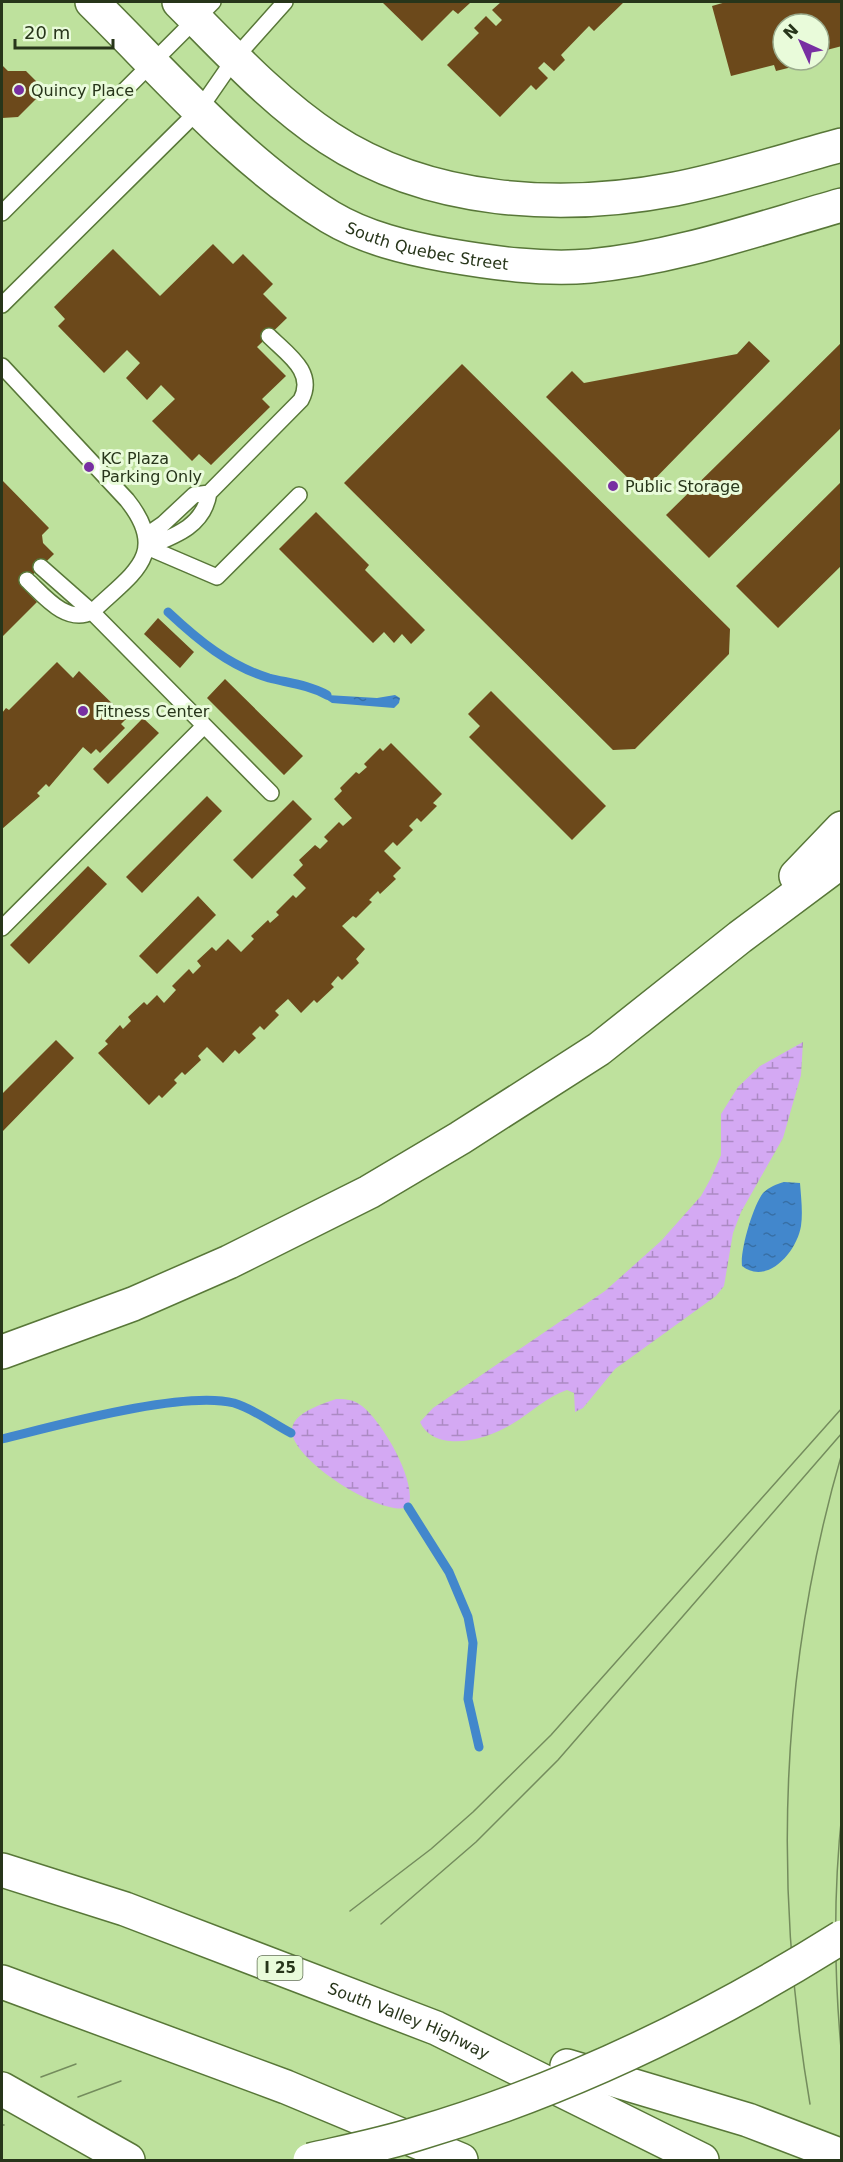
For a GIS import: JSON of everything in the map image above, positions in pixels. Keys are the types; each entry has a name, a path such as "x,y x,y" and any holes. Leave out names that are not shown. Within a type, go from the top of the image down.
{"main road":[{"name":"South Quebec Street","path":"92,2 199,110 271,174 342,224 422,250 489,262 568,266 618,262 721,239 842,205"},
{"path":"196,7 235,58 309,124 361,157 419,181 483,194 533,199 581,200 645,194 716,180 842,145"},
{"path":"740,937 842,828"},
{"path":"2,1352 133,1304 208,1272 369,1192 599,1049 740,937 842,861"},
{"name":"South Valley Highway","path":"2,1870 125,1909 436,2028 702,2160"},
{"path":"310,2160 416,2134 601,2066 745,1994 842,1937"},
{"path":"2,1982 286,2087 461,2160"},
{"path":"436,2028 706,2107 842,2156"},
{"path":"2,2089 128,2160"}],"lane":[{"path":"2,305 199,110 235,58 285,2"},
{"path":"2,213 152,62 196,7"},
{"path":"147,541 194,495 209,493 296,406 305,393 307,380 301,368 269,336"},
{"path":"2,366 127,500 143,522 147,541 144,559 134,572 92,612 77,616 66,613 27,580"},
{"path":"147,541 218,577 298,495"},
{"path":"41,567 92,612 271,793"},
{"path":"2,928 204,726"}],"green space":[{"path":"803,1042 801,1075 783,1138 741,1212 733,1233 724,1286 716,1296 615,1369 583,1408 575,1412 574,1393 567,1390 545,1401 501,1430 476,1439 449,1441 427,1432 420,1422 433,1408 605,1291 661,1241 701,1196 711,1178 721,1155 721,1114 738,1087 760,1066"},
{"path":"336,1399 350,1400 359,1404 368,1411 387,1436 396,1451 408,1483 410,1496 408,1507 396,1508 358,1494 317,1467 302,1452 293,1437 293,1425 296,1420 312,1409"}],"water":[{"path":"327,695 377,698 395,695 400,698 394,708 332,703 323,697"},
{"path":"784,1182 800,1183 802,1215 798,1236 794,1246 780,1263 762,1272 752,1271 742,1266 745,1239 751,1218 763,1193"}],"building":[{"path":"382,2 470,3 458,14 453,10 422,41"},
{"path":"501,2 624,2 594,31 589,26 561,55 565,60 554,71 544,62 538,68 548,78 536,90 531,85 500,117 447,65 479,33 474,28 486,16 496,26 502,20 492,10"},
{"path":"726,2 842,2 842,46 831,49 831,12 771,12 771,66 731,76 712,6"},
{"name":"Quincy Place","path":"2,65 8,71 26,71 36,81 36,99 18,117 2,118"},
{"path":"213,244 233,264 243,254 273,284 263,294 287,318 257,347 286,376 262,399 270,407 211,465 199,454 192,461 152,421 175,399 161,385 147,400 126,378 140,363 127,350 104,373 58,326 65,319 54,307 113,249 160,296"},
{"path":"749,341 770,361 642,492 546,397 572,371 584,383 737,354"},
{"path":"842,342 842,427 709,558 666,515"},
{"path":"462,364 730,629 729,654 635,749 613,750 344,483"},
{"path":"2,480 49,528 42,535 43,543 54,554 21,586 37,602 2,637"},
{"path":"842,481 842,565 778,628 736,586"},
{"path":"316,512 369,565 365,570 425,630 411,644 402,634 394,643 384,632 373,643 279,549"},
{"path":"158,618 194,652 180,668 144,634"},
{"path":"57,662 73,678 79,671 127,718 121,724 125,728 100,753 96,749 91,754 83,747 49,787 46,784 37,793 40,796 2,829 2,713 6,708 9,710"},
{"path":"225,679 303,756 284,775 207,698"},
{"path":"491,691 606,806 572,840 469,737 480,726 468,714"},
{"path":"143,718 159,733 108,784 93,769"},
{"path":"391,743 442,794 433,803 437,806 421,822 417,818 409,826 413,830 397,846 393,842 384,851 401,868 393,876 396,879 380,894 378,891 369,900 372,902 356,918 353,916 342,926 365,949 356,959 359,963 342,980 338,976 331,984 334,987 317,1003 314,1000 301,1013 288,999 275,1011 279,1015 264,1030 260,1026 252,1034 256,1038 239,1054 235,1050 223,1063 207,1047 198,1056 201,1060 185,1075 182,1072 174,1080 177,1083 162,1098 159,1095 149,1105 98,1053 108,1044 105,1041 120,1025 123,1029 131,1021 128,1017 144,1002 147,1005 157,995 164,1003 176,990 172,986 189,969 193,974 201,966 197,961 212,947 216,951 228,939 241,952 254,939 251,936 268,920 270,923 279,915 276,912 293,895 296,898 306,888 293,875 303,865 299,860 315,845 320,849 328,841 324,837 339,822 343,826 352,818 334,799 342,791 340,788 356,772 359,774 367,767 364,764 380,748 383,751"},
{"path":"207,796 222,811 142,893 126,877"},
{"path":"293,800 312,819 252,879 233,860"},
{"path":"88,866 107,884 29,964 10,945"},
{"path":"198,896 216,915 157,974 139,956"},
{"path":"56,1040 74,1058 2,1132 2,1094"}],"waterway":[{"path":"168,612 203,642 241,667 327,695"},
{"path":"2,1439 119,1411 184,1401 212,1400 234,1403 256,1412 291,1433"},
{"path":"408,1507 449,1572 468,1617 473,1643 468,1699 479,1747"}],"tram line":[{"path":"350,1911 431,1849 473,1812 551,1735 842,1408"},
{"path":"381,1924 476,1842 558,1760 842,1433"},
{"path":"810,2104 798,2022 791,1940 788,1858 789,1777 795,1695 806,1614 821,1533 842,1453"},
{"path":"842,1812 837,1874 836,1936 837,1997 842,2059"},
{"path":"41,2077 76,2064"},
{"path":"78,2097 121,2081"}],"place":[{"name":"Quincy Place","path":"19,90"},
{"name":"KC Plaza Parking Only","path":"89,467"},
{"name":"Public Storage","path":"613,486"},
{"name":"Fitness Center","path":"83,711"}]}
